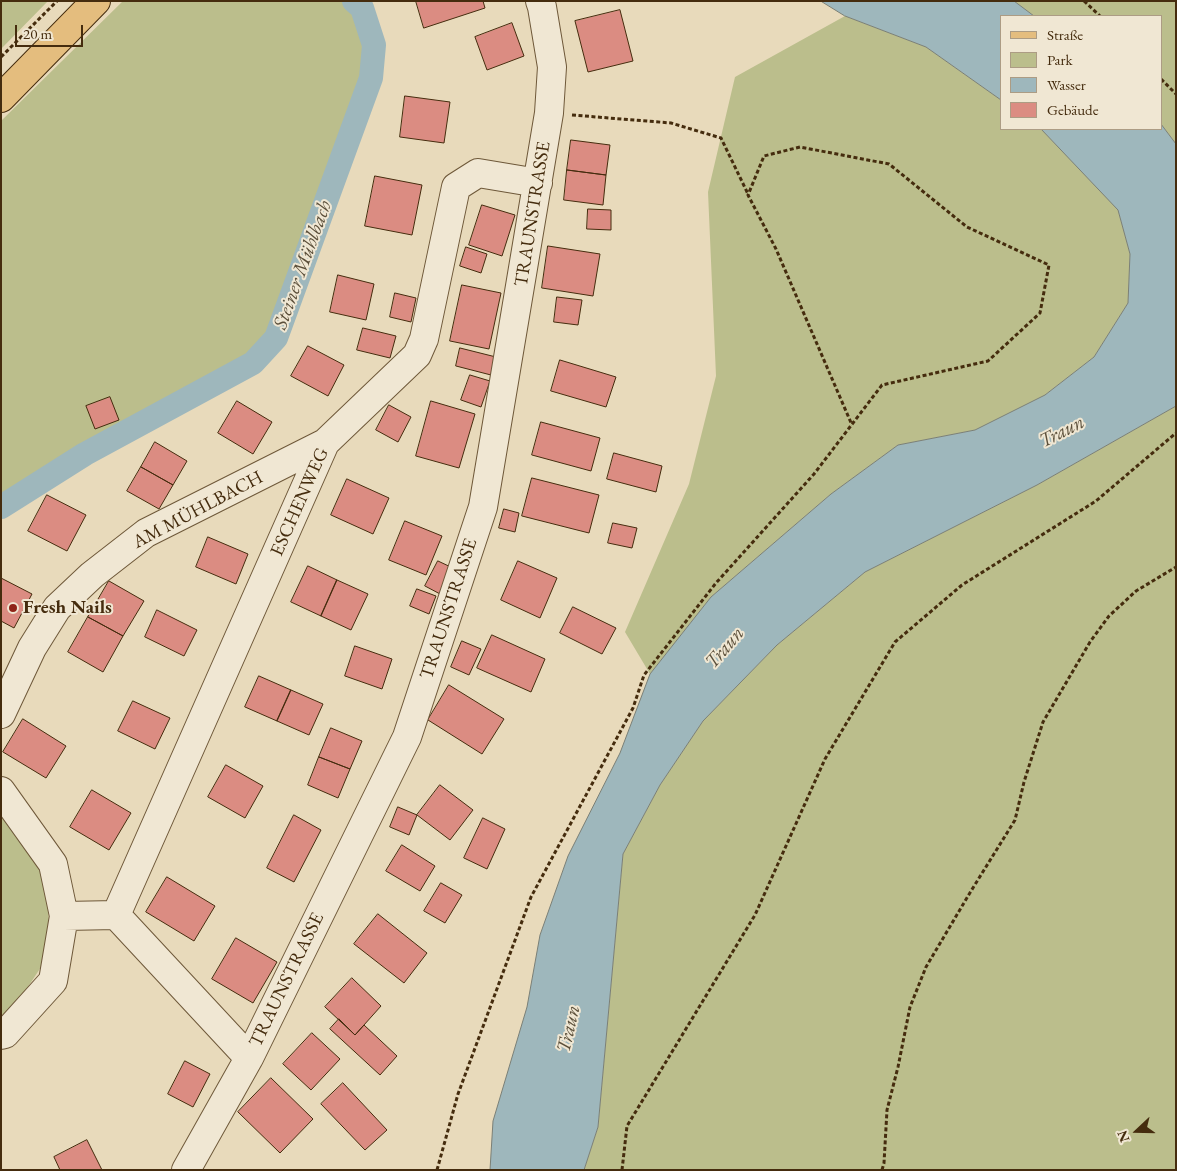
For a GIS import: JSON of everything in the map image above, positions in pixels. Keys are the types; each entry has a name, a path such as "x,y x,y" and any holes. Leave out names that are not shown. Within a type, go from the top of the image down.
{"main road":[{"path":"1,98 96,1"}],"street":[{"name":"TRAUNSTRASSE","path":"186,1170 249,1058 407,737 483,507 549,113 552,67 540,1"},
{"name":"ESCHENWEG","path":"116,915 325,443 417,355 424,339 456,187 478,173 538,183"},
{"name":"AM MÜHLBACH","path":"1,714 32,648 57,608 92,575 146,533 325,443"},
{"path":"1,791 53,864 64,916 53,981 5,1034 1,1035"},
{"path":"64,916 116,915 249,1058"}],"path":[{"path":"1,57 57,1"},
{"path":"1084,1 1099,15"},
{"path":"1162,80 1176,94"},
{"path":"549,113 671,122 721,138 776,249 852,425"},
{"path":"437,1170 458,1094 531,897 633,708 644,675 716,583 814,474 882,385 988,361 1040,313 1049,265 967,227 890,164 800,147 764,156 748,195"},
{"path":"622,1170 627,1126 754,915 825,759 895,642 962,585 1096,502 1176,433"},
{"path":"882,1170 884,1163 886,1110 898,1066 910,1007 926,967 966,898 1015,820 1024,782 1043,722 1090,642 1109,616 1136,591 1176,567"}],"green space":[{"path":"1,1 48,1 1,49"},
{"path":"123,1 363,1 385,51 278,344 15,506 1,518 1,121"},
{"path":"1014,1 1176,1 1176,144 1162,125 1162,15 1033,15"},
{"path":"845,16 926,47 1000,99 1000,130 1042,130 1118,209 1130,254 1128,303 1094,357 1045,395 975,430 898,445 831,494 711,597 650,674 625,632 689,484 716,376 708,192 735,77"},
{"path":"1176,406 1176,1170 584,1170 598,1127 623,854 660,785 703,721 777,645 865,572 1037,485"},
{"path":"1,804 46,866 49,926 45,961 16,1005 1,1016"}],"water":[{"path":"821,1 1014,1 1033,15 1000,15 1000,99 926,47 845,16"},
{"name":"Traun","path":"1162,125 1176,144 1176,406 1037,485 865,572 777,645 703,721 660,785 623,854 598,1127 584,1170 490,1170 493,1121 527,1007 540,935 568,856 620,753 650,674 711,597 831,494 898,445 975,430 1045,395 1094,357 1128,303 1130,254 1118,210 1042,130 1162,130"}],"building":[{"path":"416,1 483,1 485,8 424,28"},
{"path":"620,10 633,61 588,72 575,21"},
{"path":"512,23 524,56 487,70 475,37"},
{"path":"405,96 450,102 444,143 400,137"},
{"path":"571,140 610,145 606,175 567,170"},
{"path":"567,170 606,175 603,205 564,200"},
{"path":"375,176 422,185 412,235 365,226"},
{"path":"482,205 515,215 502,256 469,245"},
{"path":"588,209 611,210 611,230 587,229"},
{"path":"548,246 600,254 593,296 542,288"},
{"path":"466,247 487,254 481,273 460,266"},
{"path":"338,275 374,284 366,320 330,312"},
{"path":"462,285 501,293 489,349 450,341"},
{"path":"395,293 416,298 411,322 390,317"},
{"path":"557,297 582,300 578,325 554,322"},
{"path":"363,328 396,336 390,358 357,350"},
{"path":"308,346 344,365 328,396 291,376"},
{"path":"460,348 496,357 491,375 456,366"},
{"path":"560,360 616,377 606,407 551,391"},
{"path":"470,375 490,381 481,407 461,400"},
{"path":"110,397 119,420 95,429 86,406"},
{"path":"237,401 272,422 253,454 218,433"},
{"path":"431,401 475,414 459,468 416,456"},
{"path":"389,405 411,417 398,442 376,430"},
{"path":"541,422 600,438 591,471 532,455"},
{"path":"155,442 187,461 173,485 141,467"},
{"path":"614,453 662,466 656,492 607,479"},
{"path":"141,467 173,485 159,509 127,491"},
{"path":"532,478 599,495 589,533 522,516"},
{"path":"347,479 389,498 373,534 331,515"},
{"path":"47,495 86,515 67,551 28,531"},
{"path":"504,509 519,513 515,532 499,528"},
{"path":"405,521 442,536 426,575 389,560"},
{"path":"613,523 637,528 632,548 608,543"},
{"path":"208,537 248,554 236,584 196,567"},
{"path":"438,561 455,569 442,595 425,586"},
{"path":"518,561 557,578 540,618 501,600"},
{"path":"308,566 337,580 321,616 291,602"},
{"name":"Fresh Nails","path":"1,578 32,594 14,628 1,621"},
{"path":"337,580 368,594 351,630 321,616"},
{"path":"109,581 144,601 123,636 88,617"},
{"path":"417,589 436,596 429,614 410,606"},
{"path":"573,607 616,628 602,654 560,633"},
{"path":"157,610 197,630 184,656 145,637"},
{"path":"88,617 123,636 103,672 68,652"},
{"path":"492,635 545,659 531,692 477,668"},
{"path":"462,641 481,649 469,675 451,667"},
{"path":"355,646 392,659 382,689 345,676"},
{"path":"259,676 291,690 277,721 245,707"},
{"path":"449,685 504,719 482,754 428,720"},
{"path":"291,690 323,704 309,735 277,721"},
{"path":"133,701 170,718 155,749 118,731"},
{"path":"23,719 66,746 46,778 3,752"},
{"path":"331,728 362,741 350,769 319,757"},
{"path":"319,757 350,769 338,798 308,785"},
{"path":"226,765 263,786 245,818 208,797"},
{"path":"440,785 473,810 450,840 417,815"},
{"path":"92,790 131,813 109,850 70,827"},
{"path":"398,807 417,815 409,835 390,827"},
{"path":"294,815 321,830 294,882 267,868"},
{"path":"483,818 505,829 487,869 464,858"},
{"path":"402,845 435,866 420,891 386,871"},
{"path":"167,877 215,906 194,941 146,912"},
{"path":"441,883 462,895 445,923 424,911"},
{"path":"378,914 427,953 404,983 354,944"},
{"path":"236,938 277,962 253,1003 212,979"},
{"path":"352,978 381,1006 355,1035 325,1007"},
{"path":"339,1019 355,1035 364,1025 397,1056 380,1075 330,1029"},
{"path":"312,1033 340,1059 311,1090 283,1064"},
{"path":"185,1061 210,1074 193,1107 168,1094"},
{"path":"271,1078 313,1119 280,1153 238,1112"},
{"path":"343,1083 387,1130 365,1150 321,1104"},
{"path":"87,1140 102,1170 60,1170 54,1157"}],"waterway":[{"name":"Steiner Mühlbach","path":"1,507 85,454 253,363 276,338 371,78 374,45 362,8 354,1"}],"place":[{"name":"Fresh Nails","path":"13,608"}]}
